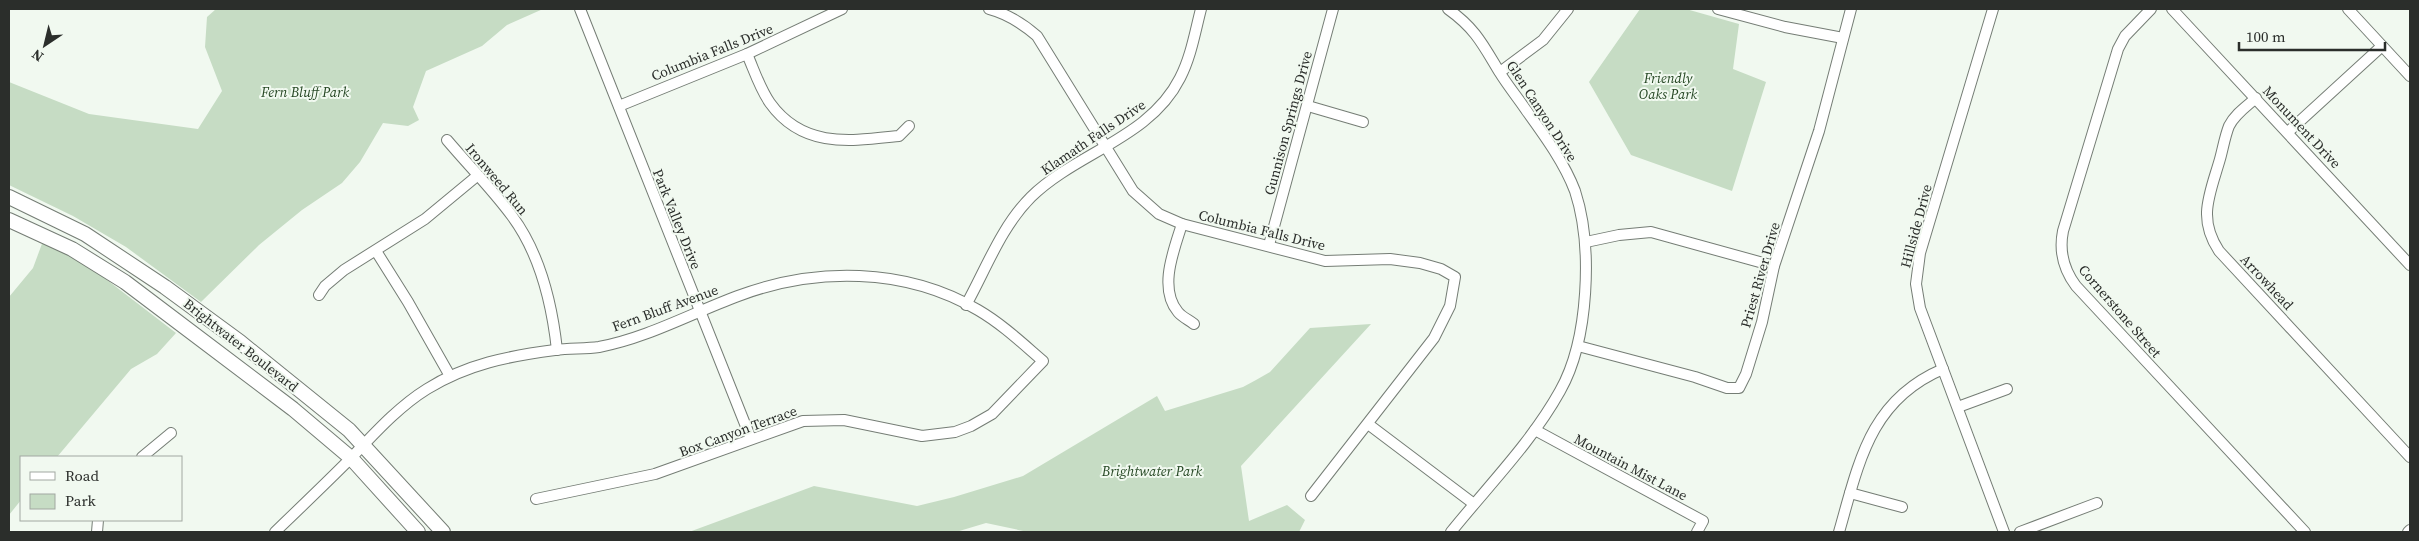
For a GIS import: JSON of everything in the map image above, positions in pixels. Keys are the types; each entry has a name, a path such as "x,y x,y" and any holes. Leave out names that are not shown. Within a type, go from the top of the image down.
{"street":[{"name":"Park Valley Drive","path":"580,9 751,439"},
{"name":"Columbia Falls Drive","path":"619,106 747,54 842,9"},
{"name":"Columbia Falls Drive","path":"989,9 1008,15 1026,26 1037,36 1133,191 1142,202 1159,214 1182,224 1270,245 1325,261 1390,259 1420,263 1441,269 1455,277 1450,306 1434,338 1312,496"},
{"name":"Klamath Falls Drive","path":"966,304 998,244 1026,203 1055,177 1152,116 1172,92 1187,62 1201,9"},
{"name":"Gunnison Springs Drive","path":"1270,245 1333,9"},
{"name":"Glen Canyon Drive","path":"1448,9 1483,41 1500,72 1554,150 1574,191 1586,242 1585,287 1578,346 1561,390 1535,430 1451,532"},
{"path":"1500,72 1543,40 1568,9"},
{"path":"1718,9 1785,27 1843,38"},
{"name":"Priest River Drive","path":"1578,346 1695,377 1727,388 1739,388 1746,374 1762,322 1774,266 1819,131 1851,9"},
{"name":"Hillside Drive","path":"1993,9 1916,268 1916,292 1920,308 2004,532"},
{"name":"Cornerstone Street","path":"2152,9 2125,36 2113,63 2063,231 2061,244 2064,264 2076,286 2305,532"},
{"name":"Monument Drive","path":"2172,9 2410,265"},
{"path":"2348,9 2410,76"},
{"path":"2288,132 2382,46"},
{"path":"747,54 770,103 788,122 813,136 849,141 900,136 908,126"},
{"name":"Arrowhead","path":"2256,98 2236,115 2226,134 2207,204 2206,223 2212,241 2219,251 2410,457"},
{"path":"1308,106 1363,122"},
{"name":"Ironweed Run","path":"447,140 512,216 528,242 553,310 557,350"},
{"path":"319,295 325,286 344,270 376,251 444,205 477,176"},
{"name":"Brightwater Boulevard","path":"9,196 85,234 158,282 240,342 348,430 443,532"},
{"name":"Brightwater Boulevard","path":"9,220 72,249 125,282 293,408 351,458 418,532"},
{"path":"1182,224 1172,255 1170,290 1177,310 1194,324"},
{"path":"1586,242 1619,234 1651,232 1774,266"},
{"path":"376,251 408,302 450,376"},
{"name":"Fern Bluff Avenue","path":"275,532 362,445 407,404 426,389 450,376 489,361 557,350 599,346 642,334 761,288 810,277 842,275 892,280 917,285 966,304 998,323 1043,361"},
{"name":"Box Canyon Terrace","path":"536,499 656,474 794,423 820,419 844,420 922,436 955,432 971,426 992,414 1043,361"},
{"path":"1839,532 1850,493 1867,446 1882,416 1899,395 1913,384 1943,369"},
{"path":"1958,407 2007,389"},
{"path":"1368,424 1474,504"},
{"name":"Mountain Mist Lane","path":"1535,430 1703,521 1697,532"},
{"path":"143,456 172,433"},
{"path":"1850,493 1902,507"},
{"path":"2020,532 2097,503"}],"green space":[{"name":"Fern Bluff Park","path":"216,9 543,9 507,25 482,46 426,71 413,107 419,120 408,126 383,123 360,162 342,183 302,210 259,245 201,302 126,247 73,216 9,185 9,82 89,114 198,129 222,91 205,47 207,17"},
{"name":"Friendly Oaks Park","path":"1640,9 1686,9 1739,24 1733,69 1766,82 1732,191 1631,155 1589,82"},
{"path":"43,241 85,263 176,333 157,354 131,369 58,456 20,456 20,501 9,515 9,297 33,268"},
{"name":"Brightwater Park","path":"1371,324 1241,466 1249,521 1287,505 1305,520 1299,532 1028,532 986,523 956,532 689,532 814,486 917,506 1023,476 1157,396 1165,411 1243,387 1270,372 1310,328"}]}
